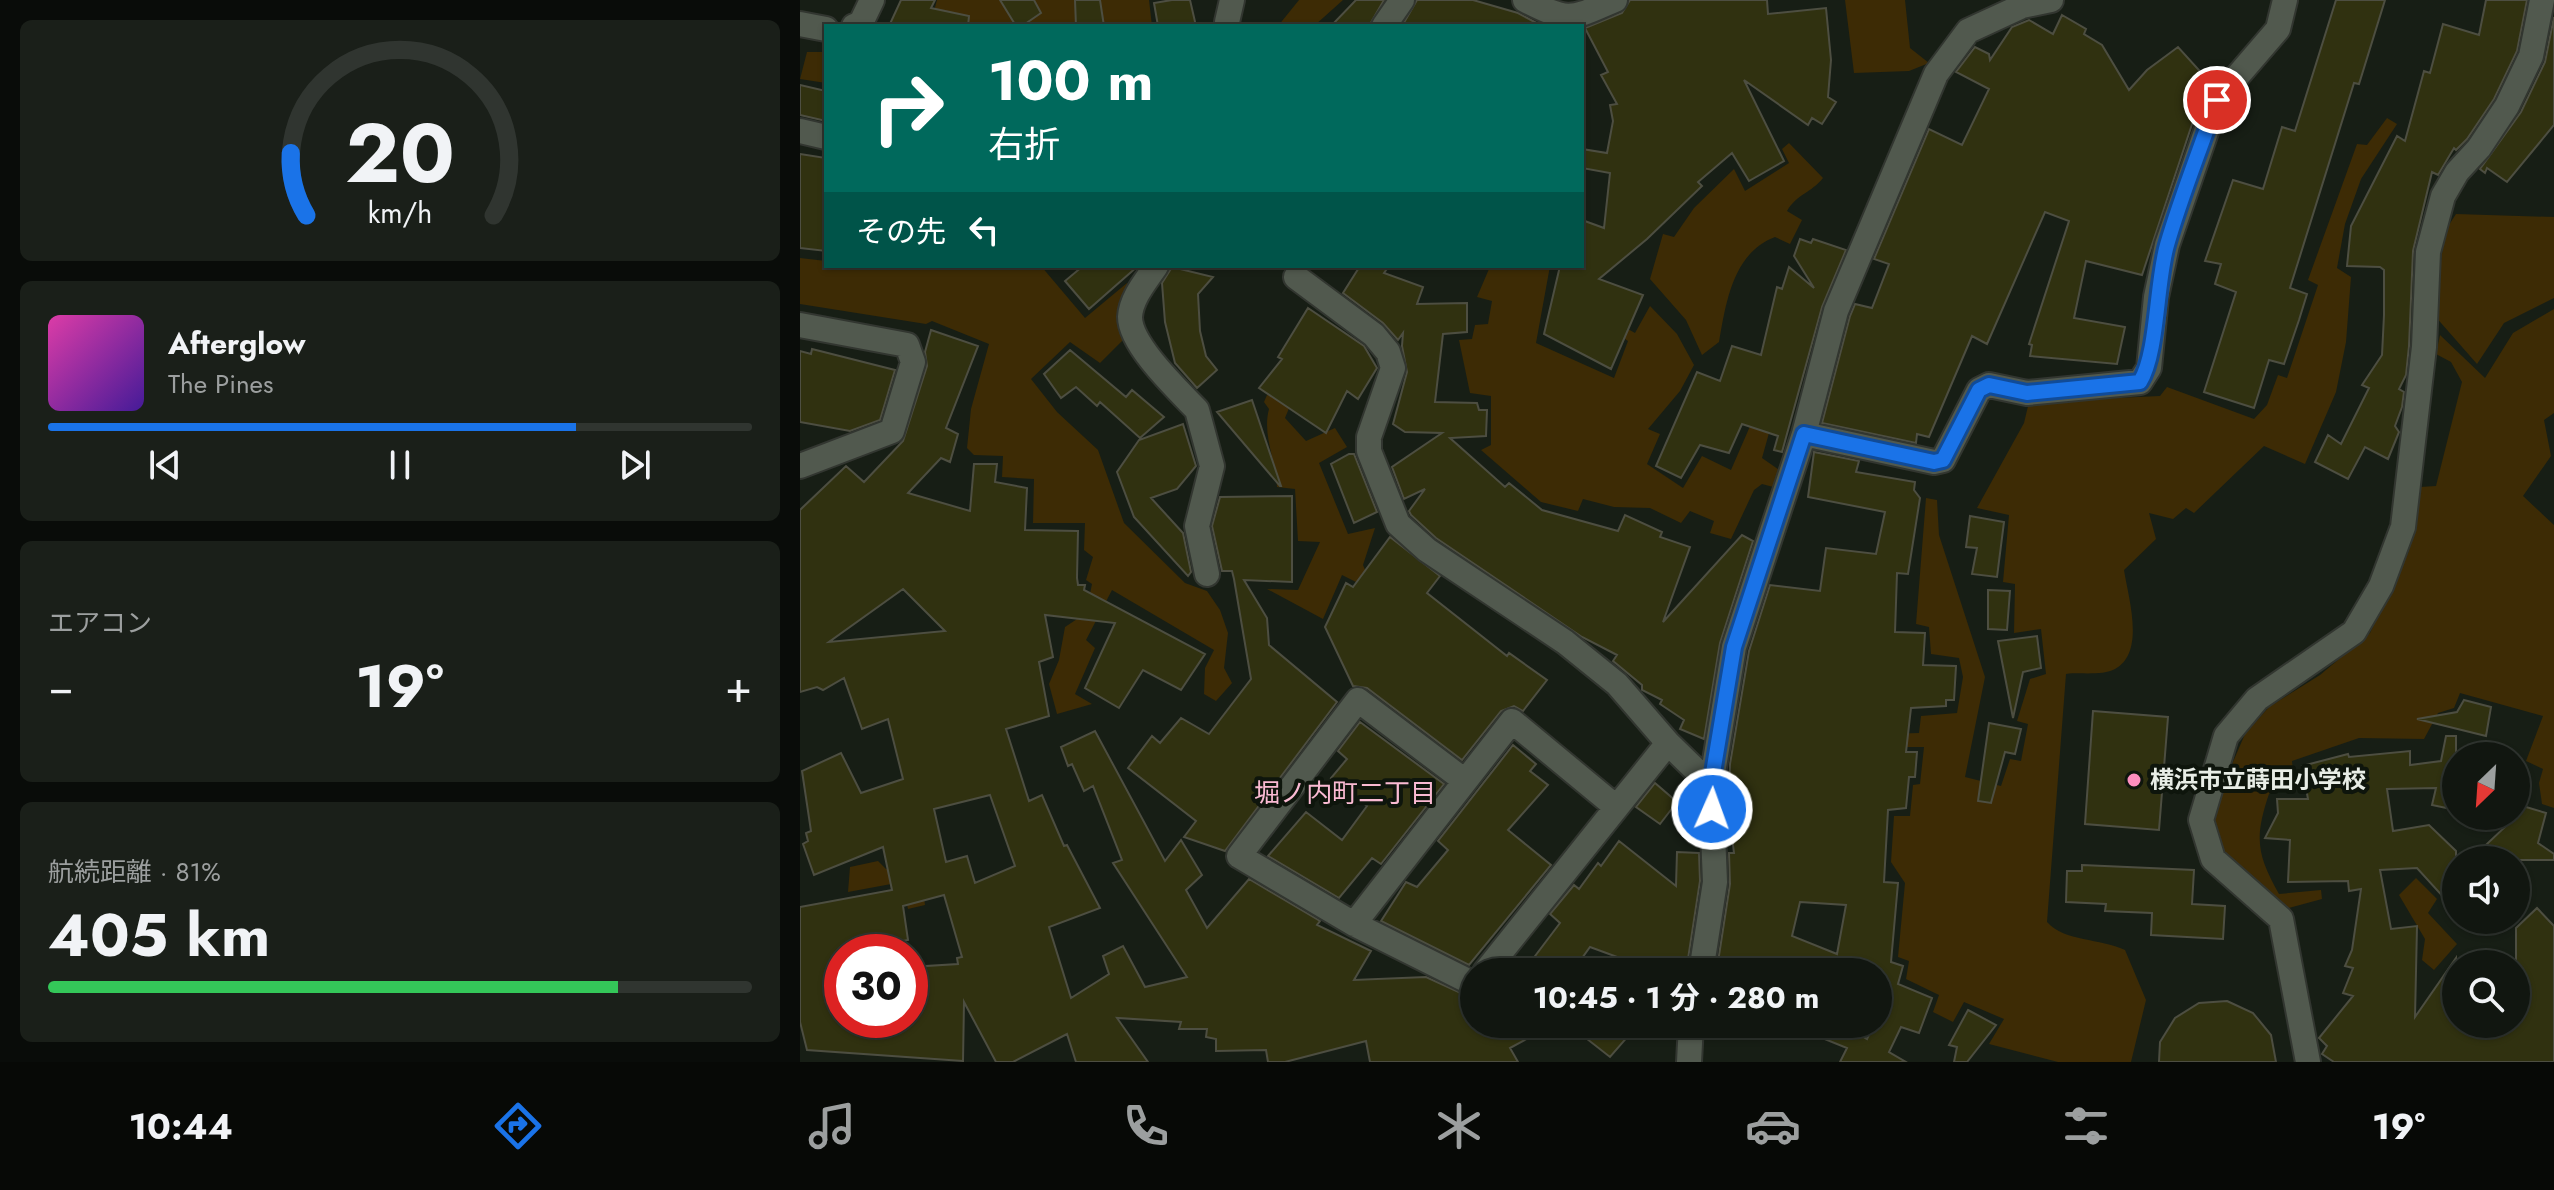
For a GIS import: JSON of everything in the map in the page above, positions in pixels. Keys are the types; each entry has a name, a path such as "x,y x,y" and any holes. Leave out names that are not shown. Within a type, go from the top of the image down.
{"street":[{"path":"859,24 872,0"},
{"path":"1385,24 1402,0"},
{"path":"1525,0 1550,13 1572,18 1615,0"},
{"path":"1703,958 1715,882 1711,785 1734,647 1804,434 1836,311 1936,74 1968,31 2022,6 2051,0"},
{"path":"1804,434 1934,462 1943,460 1979,390 1989,385 2027,393 2140,382 2149,368 2156,297 2167,245 2217,100 2278,29 2285,0"},
{"path":"2308,1062 2281,919 2213,859 2201,820 2226,736 2257,699 2354,632 2381,586 2403,527 2424,347 2428,252 2443,196 2457,172 2479,148 2507,106 2531,56 2542,0"},
{"path":"800,24 824,29"},
{"path":"800,131 824,137"},
{"path":"1155,268 1136,298 1130,318 1143,349 1197,410 1200,419 1212,466 1197,526 1207,574"},
{"path":"1296,277 1374,335 1388,352 1393,368 1369,437 1369,451 1398,524 1427,550 1575,650 1617,684 1668,743 1711,785"},
{"path":"800,325 907,345 913,362 892,431 800,466"},
{"path":"1460,977 1354,924 1239,856 1358,700 1465,781"},
{"path":"1354,924 1512,721 1616,807"},
{"path":"1496,958 1668,743"},
{"path":"1689,1062 1690,1038"}],"shaded area":[{"path":"937,0 1149,0 1152,24 931,24"},
{"path":"1299,0 1343,0 1316,24 1280,24"},
{"path":"1845,0 1905,0 1910,48 1929,63 1909,71 1854,73"},
{"path":"807,52 824,52 824,83 800,79"},
{"path":"2387,118 2397,124 2361,179 2345,224 2337,268 2351,277 2346,342 2336,392 2305,464 2264,446 2194,513 2186,508 2173,519 2149,513 2156,539 2124,570 2133,623 2130,650 2124,661 2110,671 2066,674 2047,922 2063,933 2125,950 2146,1000 2131,1062 2058,1062 1989,1044 2004,1019 1964,1002 1953,1022 1933,1012 1939,995 1906,979 1909,961 1898,957 1905,883 1891,862 1894,816 1910,816 1913,785 1920,784 1924,747 1884,747 1886,734 1919,733 1921,716 1957,713 1963,677 1959,658 1931,654 1929,627 1916,624 1926,498 1937,500 1939,535 1985,677 1965,777 2001,786 2010,759 2021,761 2028,724 2017,721 2030,679 2046,674 2041,629 2014,633 2015,584 2003,582 2009,515 1977,508 2024,423 2029,402 2160,396 2167,387 2254,419 2267,405 2278,375 2287,378 2318,285 2308,280 2357,144 2367,145"},
{"path":"1789,143 1823,178 1787,211 1802,220 1790,244 1775,237 1761,244 1741,267 1729,295 1719,342 1702,355 1686,320 1650,279 1663,234 1674,237 1694,208 1734,169 1745,191 1789,163 1782,149"},
{"path":"2456,214 2554,217 2554,298 2504,323 2477,364 2434,315 2445,231"},
{"path":"800,258 824,261 824,268 1043,268 1085,318 1127,283 1126,337 1100,363 1070,342 1031,379 1057,412 1098,450 1124,523 1185,583 1207,591 1220,610 1228,633 1224,668 1232,683 1216,701 1204,694 1205,668 1214,650 1112,590 1086,640 1095,648 1075,694 1092,704 1057,714 1049,684 1059,660 1065,627 1086,613 1092,584 1086,580 1093,557 1084,550 1085,523 1033,523 1034,479 1002,477 1003,456 974,455 967,448 971,409 989,344 932,321 926,324 800,304"},
{"path":"1550,268 1536,343 1614,378 1628,341 1615,332 1619,324 1635,333 1650,306 1677,334 1694,365 1680,391 1648,429 1660,434 1647,464 1683,488 1702,456 1731,470 1764,394 1778,401 1762,458 1782,472 1777,488 1762,484 1754,490 1731,539 1710,533 1714,521 1690,511 1681,523 1650,508 1614,507 1583,499 1578,511 1541,502 1481,450 1491,445 1491,396 1470,393 1459,340 1472,339 1475,325 1488,324 1492,301 1477,297 1489,269"},
{"path":"2554,309 2554,413 2544,420 2551,456 2523,496 2554,525 2554,808 2542,804 2539,783 2543,769 2530,763 2530,750 2543,716 2460,693 2454,708 2438,713 2424,739 2359,738 2292,761 2294,782 2269,794 2264,809 2260,835 2262,857 2279,894 2321,890 2322,899 2281,910 2219,855 2211,833 2220,792 2245,734 2269,707 2320,675 2370,633 2409,551 2420,487 2436,486 2462,382 2451,362 2436,354 2440,335 2485,378 2513,333"},
{"path":"1267,395 1292,401 1285,418 1306,441 1335,428 1347,447 1319,463 1348,534 1375,528 1363,565 1374,591 1342,575 1323,619 1267,589 1298,590 1320,542 1298,541 1295,489 1277,487 1268,438 1269,409 1264,402"},
{"path":"878,861 886,869 920,869 925,905 908,909 902,882 848,892 850,867"},
{"path":"2416,878 2437,899 2428,913 2442,928 2442,934 2448,934 2457,944 2452,950 2442,950 2442,961 2434,970 2422,960 2425,939 2399,895"}],"building":[{"path":"901,0 935,0 931,8 969,16 968,24 890,24"},
{"path":"1000,0 1034,0 1041,13 1025,24 1015,24"},
{"path":"1075,0 1100,0 1104,24 1076,24"},
{"path":"1190,0 1196,24 1158,24 1154,3"},
{"path":"1356,0 1384,0 1370,24 1333,24"},
{"path":"1417,0 1473,0 1518,13 1538,24 1403,24"},
{"path":"1630,0 1767,0 1768,14 1826,8 1831,60 1828,97 1836,102 1822,124 1812,118 1808,125 1744,80 1784,161 1749,181 1732,153 1698,182 1702,186 1647,239 1599,279 1643,295 1611,369 1544,334 1560,268 1584,268 1584,221 1604,228 1610,173 1584,168 1584,149 1607,153 1613,121 1610,105 1617,104 1601,75 1608,72 1585,28 1622,13"},
{"path":"2336,0 2385,0 2359,84 2354,83 2290,288 2307,294 2299,320 2284,364 2269,360 2254,408 2204,392 2236,292 2215,284 2221,264 2205,261 2233,180 2263,189 2282,127 2295,131"},
{"path":"2486,0 2527,0 2517,51 2494,99 2467,139 2456,150 2454,148 2438,175 2432,172 2413,251 2409,346 2406,375 2399,389 2404,392 2402,407 2395,426 2399,432 2388,459 2365,447 2348,479 2315,462 2328,435 2341,444 2369,388 2362,385 2382,355 2384,315 2384,270 2380,267 2347,266 2351,226 2397,136 2405,141 2424,71 2430,73 2443,24 2479,35"},
{"path":"2062,15 2086,29 2084,34 2102,45 2129,90 2147,70 2178,47 2207,79 2142,275 2086,261 2074,318 2125,327 2117,364 2030,356 2032,345 2029,344 2069,221 2045,212 1987,344 1972,336 1929,437 1917,434 1916,443 1822,423 1850,316 1855,304 1872,308 1889,264 1874,259 1929,129 1962,145 1989,89 1956,72 1975,47 1989,54 1990,60 2012,27 2029,20 2053,34"},
{"path":"2554,17 2554,125 2507,182 2487,168 2485,173 2480,169 2521,112 2545,62"},
{"path":"800,85 824,91 824,121 800,115"},
{"path":"800,154 824,158 824,251 800,248"},
{"path":"1800,239 1811,243 1813,239 1846,250 1822,307 1782,452 1774,450 1778,436 1742,424 1729,453 1700,445 1681,478 1656,466 1697,372 1720,381 1732,346 1761,355 1777,287 1782,289 1789,267 1814,288 1794,256"},
{"path":"1081,268 1136,268 1089,309 1065,281"},
{"path":"1171,268 1213,277 1198,294 1200,331 1206,356 1217,370 1197,388 1175,363 1165,322 1162,283"},
{"path":"1359,268 1388,268 1384,273 1423,287 1417,304 1467,303 1467,332 1443,334 1435,402 1477,403 1479,410 1487,410 1486,436 1450,438 1505,487 1509,483 1542,510 1618,531 1625,515 1662,532 1660,537 1690,547 1663,622 1742,535 1753,541 1720,643 1704,739 1680,729 1684,720 1660,704 1662,700 1642,690 1642,685 1613,661 1617,655 1582,637 1436,538 1411,515 1409,511 1425,489 1404,499 1392,467 1442,433 1405,432 1393,424 1407,372 1403,333 1398,340 1383,323 1343,293"},
{"path":"1308,308 1364,346 1377,368 1358,399 1347,391 1326,433 1259,388 1282,359 1278,357"},
{"path":"931,330 978,346 946,428 958,434 950,462 941,458 908,493 970,511 974,464 997,464 995,482 1027,488 1025,530 1078,531 1078,585 1085,585 1084,590 1205,654 1181,690 1143,670 1119,708 1085,688 1115,623 1045,615 1053,657 1039,662 1049,716 1006,729 1029,801 1042,795 1064,846 1067,845 1100,908 1049,927 1071,998 1109,974 1103,956 1123,946 1145,987 1187,977 1113,863 1122,860 1093,786 1084,791 1072,764 1068,766 1061,747 1095,731 1165,861 1181,840 1202,875 1186,890 1207,928 1249,879 1320,921 1317,925 1371,951 1354,980 1426,977 1460,993 1460,1038 1528,1038 1510,1048 1518,1062 1370,1062 1366,1041 1285,1062 1268,1062 1266,1050 1216,1051 1216,1039 1206,1037 1207,1029 1179,1029 1181,1022 1117,1018 1148,1062 1076,1062 1067,1034 1013,1062 996,1062 964,1002 963,1061 807,1050 800,1022 800,907 892,890 883,847 814,875 803,844 808,841 806,833 811,831 802,771 841,753 861,793 903,779 888,719 862,729 844,678 823,690 817,687 800,692 800,510 846,466 864,482 903,441 927,366 925,352","holes":["903,589 945,631 829,642","990,795 1015,866 975,883 967,856 946,862 934,809"]},
{"path":"812,349 895,370 880,420 850,431 800,422 800,351 811,354"},
{"path":"1070,350 1126,397 1132,390 1164,417 1140,438 1100,402 1097,406 1076,387 1061,398 1044,374"},
{"path":"1252,400 1281,486 1217,412"},
{"path":"1183,424 1196,466 1177,489 1151,498 1183,533 1191,572 1188,576 1134,517 1117,472 1139,440"},
{"path":"1814,452 1859,461 1856,472 1915,482 1914,490 1920,498 1908,574 1897,573 1895,632 1925,633 1923,665 1956,666 1954,700 1946,700 1946,706 1911,708 1906,752 1917,752 1915,777 1909,777 1906,808 1888,810 1884,882 1898,883 1891,958 1719,958 1730,884 1729,853 1734,853 1729,812 1730,764 1749,651 1770,585 1820,591 1826,548 1876,554 1885,512 1808,497","holes":["1800,902 1846,905 1837,954 1792,936"]},
{"path":"1354,454 1377,512 1354,523 1331,464"},
{"path":"1292,496 1292,582 1244,580 1267,618 1269,645 1337,702 1225,851 1184,837 1196,821 1128,768 1152,736 1160,743 1181,718 1209,734 1251,679 1232,571 1222,571 1212,526 1220,497"},
{"path":"1970,516 2004,522 1997,577 1972,574 1977,548 1966,547"},
{"path":"1390,537 1440,576 1427,593 1507,656 1509,653 1547,680 1523,711 1514,706 1501,711 1462,760 1367,688 1353,686 1325,627 1346,583 1353,587"},
{"path":"1988,590 2010,591 2007,630 1988,629"},
{"path":"2037,636 2041,668 2023,672 2013,718 1998,641"},
{"path":"2464,700 2491,707 2486,736 2417,719 2457,712"},
{"path":"2093,711 2168,717 2159,830 2085,824"},
{"path":"1360,722 1444,784 1381,864 1372,858 1339,898 1268,856 1306,812 1342,840 1367,806 1331,778 1347,759 1338,751"},
{"path":"1989,723 2021,729 2015,754 2005,752 1991,803 1978,801"},
{"path":"2446,736 2456,736 2456,742 2445,742"},
{"path":"1513,745 1536,764 1530,771 1548,785 1508,830 1551,865 1475,958 1460,958 1460,960 1381,921 1406,882 1417,887 1448,850 1438,841"},
{"path":"2410,751 2410,765 2441,761 2442,756 2442,807 2432,805 2436,788 2387,789 2393,831 2429,825 2451,846 2442,846 2442,896 2417,868 2380,870 2391,929 2417,926 2415,1017 2442,978 2442,1038 2530,1038 2530,950 2516,950 2516,934 2530,934 2530,915 2537,908 2554,926 2554,1062 2334,1062 2322,1054 2327,1046 2319,1038 2353,996 2343,993 2353,968 2345,966 2352,950 2361,889 2349,891 2348,881 2288,882 2290,840 2265,838 2278,813 2277,799 2308,799 2302,766 2348,754 2349,757"},
{"path":"1655,783 1677,802 1660,824 1636,807"},
{"path":"2530,808 2546,813 2538,843 2554,854 2554,860 2530,860 2530,846 2485,846 2502,830 2530,830"},
{"path":"1619,841 1676,886 1677,852 1699,853 1700,881 1688,958 1620,958 1590,947 1582,958 1534,958 1560,923 1550,914 1574,885 1579,889 1598,863 1601,866"},
{"path":"2082,865 2194,870 2192,904 2225,906 2223,939 2151,935 2152,913 2105,911 2106,904 2066,902 2067,871 2082,871"},
{"path":"1892,962 1903,966 1898,984 1932,998 1919,1033 1901,1027 1889,1052 1906,1062 1840,1062 1847,1048 1822,1038 1892,1038"},
{"path":"2227,1001 2253,1013 2271,1035 2276,1062 2159,1062 2160,1042 2175,1018 2199,1003"},
{"path":"1968,1010 1996,1025 1967,1062 1954,1062 1957,1047 1949,1045"},
{"path":"1586,1038 1627,1038 1610,1057"}],"place":[{"name":"横浜市立蒔田小学校","path":"2134,780"}],"district":[{"name":"堀ノ内町二丁目","path":"1345,793"}],"route":[{"path":"1712,809 1711,785 1734,647 1804,434 1934,462 1943,460 1979,390 1989,385 2027,393 2140,382 2149,368 2156,297 2167,245 2217,100"}]}
